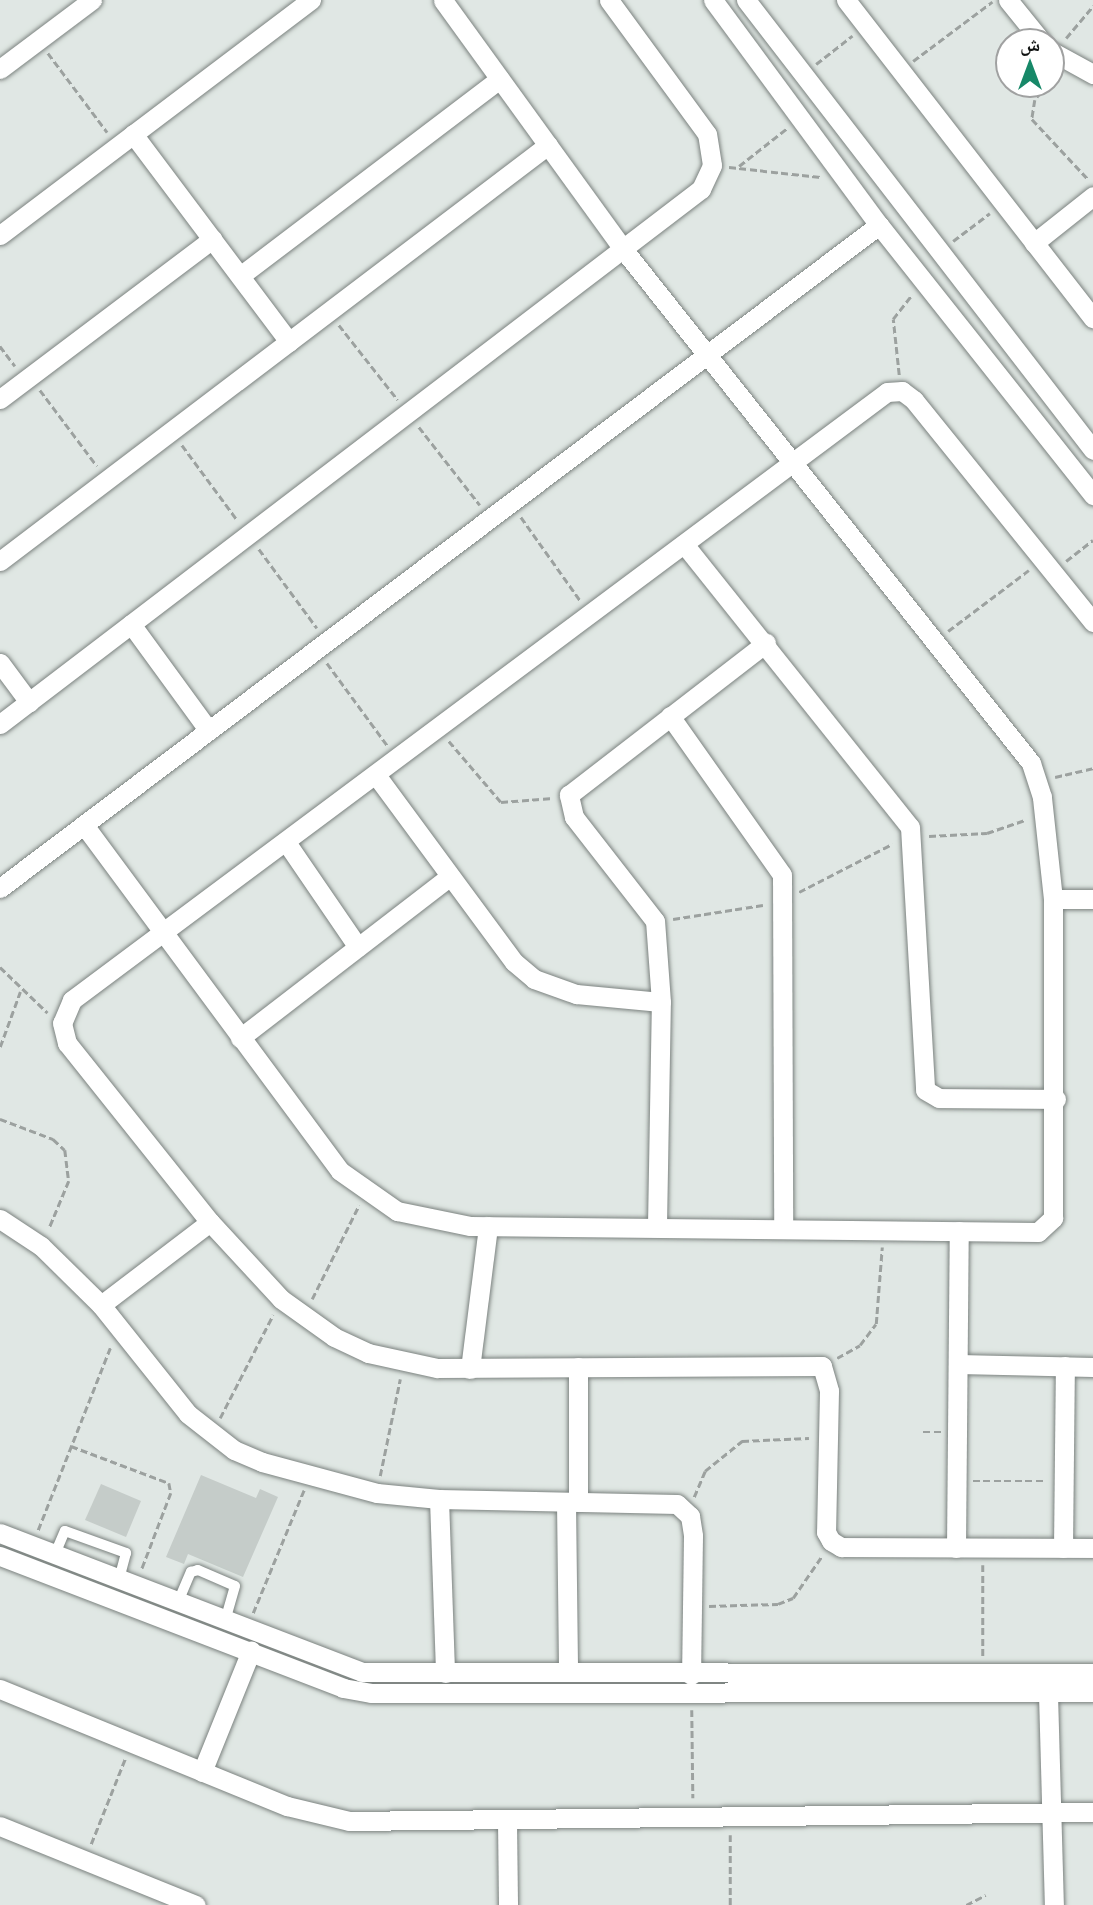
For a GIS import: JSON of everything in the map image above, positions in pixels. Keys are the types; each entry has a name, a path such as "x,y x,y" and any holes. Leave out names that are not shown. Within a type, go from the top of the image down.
{"street":[{"path":"0,69 92,0"},
{"path":"0,235 311,0"},
{"path":"83,825 340,1171 365,1192 433,1223 488,1226 959,1231 1047,1228 1053,1219 1056,1099 1053,899 1038,781 1020,746 937,639 623,248 443,0"},
{"path":"0,724 701,189 712,165 707,134 609,0"},
{"path":"713,0 802,116 879,225 1093,495"},
{"path":"746,0 938,253 1093,450"},
{"path":"846,0 1093,319"},
{"path":"1009,0 1032,28"},
{"path":"1065,58 1093,74"},
{"path":"240,276 499,79"},
{"path":"126,140 212,239 289,342"},
{"path":"0,561 548,145"},
{"path":"1034,243 1093,195"},
{"path":"0,888 879,225"},
{"path":"0,399 212,239"},
{"path":"1093,622 902,391 881,396 72,1000 62,1023 67,1043 210,1222 281,1299 303,1317 356,1348 404,1363 470,1369 822,1366 828,1377 826,1531 831,1541 841,1547 1093,1548"},
{"path":"684,544 903,815 914,838 925,1090 939,1098 1056,1099"},
{"path":"131,624 209,730"},
{"path":"657,1226 661,1002 655,921 573,817 569,794 765,643"},
{"path":"0,663 29,702"},
{"path":"670,716 778,863 784,900 783,1228"},
{"path":"376,775 514,962 534,979 576,994 661,1002"},
{"path":"286,842 358,947"},
{"path":"240,1038 450,876"},
{"path":"1053,899 1093,899"},
{"path":"0,1219 41,1246 101,1305 211,1435 253,1458 309,1477 377,1493 439,1499 660,1501 677,1504 690,1516 692,1684"},
{"path":"101,1305 210,1222"},
{"path":"470,1369 488,1226"},
{"path":"956,1548 959,1231"},
{"path":"958,1364 1093,1367"},
{"path":"1063,1548 1065,1366"},
{"path":"568,1670 578,1367"},
{"path":"439,1499 445,1673"},
{"path":"0,1533 362,1672 568,1670 692,1684 1048,1694 1093,1692"},
{"path":"0,1556 251,1651 371,1693 1093,1673"},
{"path":"202,1772 251,1651"},
{"path":"0,1689 287,1806 339,1819 693,1820 1093,1812"},
{"path":"1048,1694 1047,1812 1054,1905"},
{"path":"507,1821 508,1905"},
{"path":"0,1826 196,1905"}],"lane":[{"path":"178,1602 191,1572 198,1570 235,1586 225,1620"}],"path":[{"path":"901,70 995,0"},
{"path":"1065,33 1093,6"},
{"path":"803,74 866,25"},
{"path":"39,40 126,140"},
{"path":"1037,98 1032,119 1093,184"},
{"path":"738,167 802,116"},
{"path":"712,165 846,180"},
{"path":"938,253 1003,203"},
{"path":"902,391 893,319 899,306 926,284"},
{"path":"0,346 107,480"},
{"path":"511,502 590,614"},
{"path":"937,639 1047,565 1093,540"},
{"path":"317,649 397,759"},
{"path":"439,727 486,791 501,802 569,794"},
{"path":"1038,781 1093,768"},
{"path":"655,921 784,900 914,838 987,833 1043,814"},
{"path":"0,967 20,992 62,1023"},
{"path":"0,1046 20,992"},
{"path":"0,1119 53,1139 71,1165 41,1246"},
{"path":"303,1317 365,1192"},
{"path":"822,1366 860,1345 876,1324 883,1230"},
{"path":"211,1435 281,1299"},
{"path":"32,1545 119,1325"},
{"path":"377,1493 404,1363"},
{"path":"690,1516 705,1471 741,1440 827,1438"},
{"path":"71,1446 164,1480 172,1488 128,1582"},
{"path":"247,1629 309,1477"},
{"path":"957,1481 1064,1481"},
{"path":"692,1606 778,1604 793,1598 831,1541"},
{"path":"983,1548 983,1675"},
{"path":"692,1684 693,1820"},
{"path":"84,1860 131,1743"},
{"path":"730,1819 730,1905"},
{"path":"966,1905 986,1895"}],"building":[{"path":"201,1475 256,1498 260,1489 278,1497 243,1577 188,1554 184,1564 166,1557"},
{"path":"101,1484 141,1501 126,1537 85,1520"}]}
